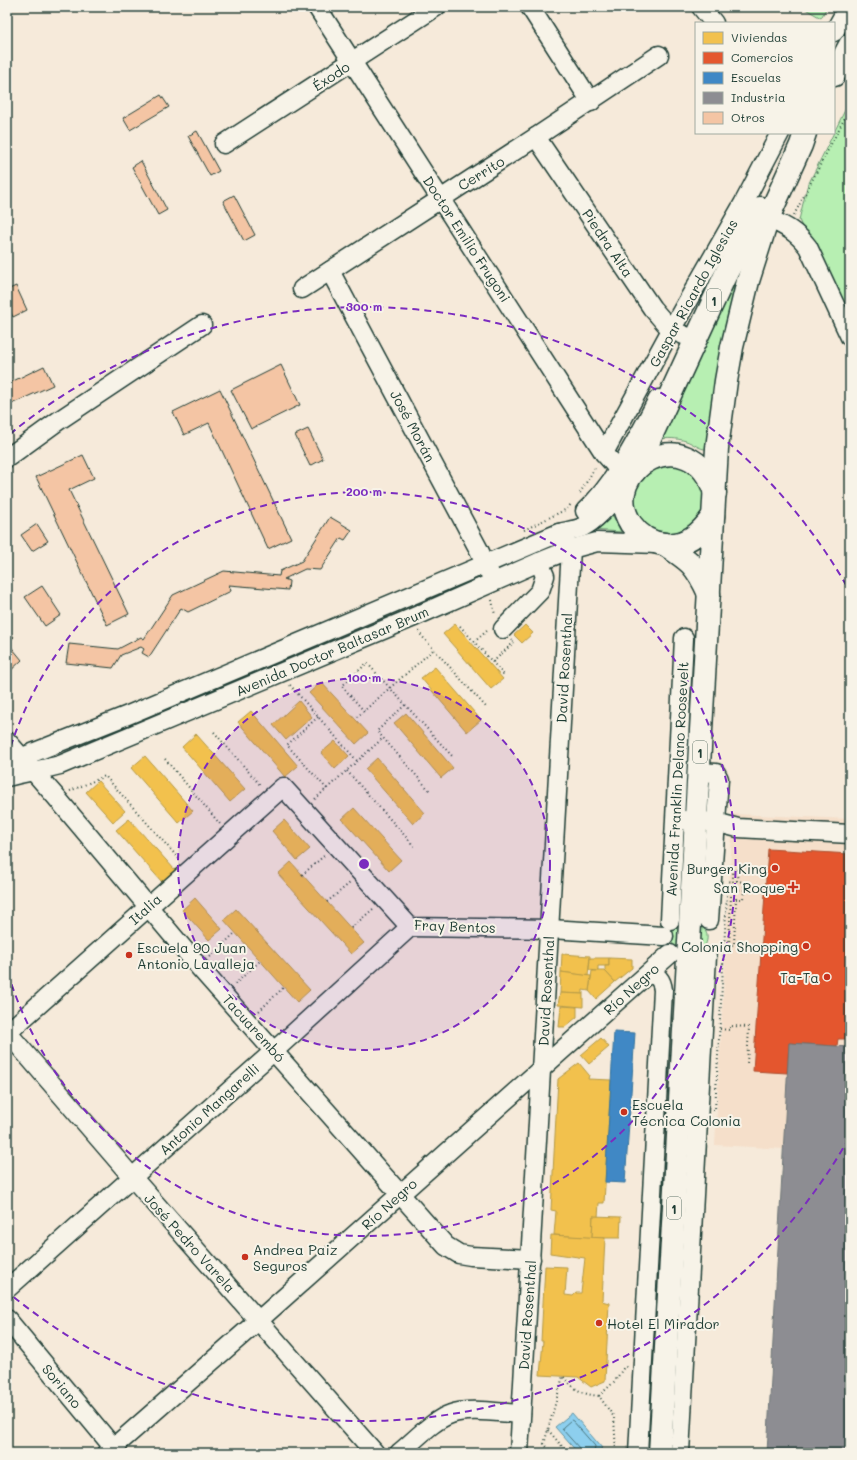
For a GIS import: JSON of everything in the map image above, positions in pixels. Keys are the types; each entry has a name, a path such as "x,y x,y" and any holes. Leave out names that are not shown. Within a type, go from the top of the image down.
{"main road":[{"name":"Avenida Doctor Baltasar Brum","path":"627,475 709,311 756,212 795,140 800,134"},
{"name":"Avenida Franklin Delano Roosevelt","path":"660,1453 676,1187 686,1166 700,940 696,821 707,773 702,712 717,448 726,381 748,281 756,212 801,145 805,134"},
{"path":"725,276 730,271 738,270 745,274 748,281"},
{"path":"709,594 702,578 692,564 662,544 646,538 631,524 624,504 624,494 627,475 642,464 656,457 671,454 691,460 703,469 711,482 715,493"},
{"path":"662,544 674,544 689,540 702,530 713,516"}],"street":[{"name":"Doctor Emilio Frugoni","path":"317,7 604,453 627,475"},
{"name":"Éxodo","path":"224,144 436,7"},
{"path":"530,7 591,102"},
{"path":"701,7 713,22"},
{"path":"835,30 848,7"},
{"name":"Cerrito","path":"302,289 440,198 591,102 659,55"},
{"name":"Gaspar Ricardo Iglesias","path":"604,453 671,330 756,212 780,134"},
{"name":"Piedra Alta","path":"536,137 652,308 671,330 691,338"},
{"path":"756,212 788,227 800,236 808,247 850,337"},
{"name":"José Morán","path":"330,271 486,565 493,582"},
{"name":"Avenida Doctor Baltasar Brum","path":"14,760 38,752 128,715 559,534 590,523 627,475 691,338 709,311"},
{"path":"7,458 58,421 202,325"},
{"path":"559,534 571,549"},
{"name":"Avenida Doctor Baltasar Brum","path":"7,777 19,773 33,772 60,765 414,617 571,549 597,542 662,544"},
{"name":"David Rosenthal","path":"519,1453 571,549"},
{"path":"499,623 540,591 545,576 539,562"},
{"name":"Avenida Franklin Delano Roosevelt","path":"667,928 696,821 680,711 684,641 694,644 698,642 705,634 706,629"},
{"path":"682,682 704,682"},
{"path":"680,711 702,712"},
{"name":"Tacuarembó","path":"7,741 14,760 33,772 56,797 199,967 438,1238 453,1252 471,1256 531,1259"},
{"name":"Fray Bentos","path":"277,792 304,810 410,926 550,929 667,928"},
{"name":"Italia","path":"7,1032 277,792"},
{"path":"696,821 738,828 850,834"},
{"path":"677,914 700,940 665,944 667,928 677,914"},
{"name":"Antonio Mangarelli","path":"7,1289 274,1051 410,926"},
{"name":"Río Negro","path":"113,1451 647,975 700,940"},
{"path":"638,1453 663,990 663,984 657,976 651,974 647,975"},
{"name":"José Pedro Varela","path":"7,1032 132,1178 375,1453"},
{"path":"680,1453 686,1166"},
{"path":"652,1186 676,1187"},
{"path":"647,1290 670,1291"},
{"name":"Soriano","path":"7,1319 113,1451"},
{"path":"643,1352 666,1352"},
{"path":"400,1453 438,1421 450,1414 464,1411 521,1414"}],"path":[{"path":"788,227 850,108"},
{"path":"576,497 604,453"},
{"path":"521,531 567,509 572,503"},
{"path":"493,582 490,596 499,623"},
{"path":"414,617 420,634 486,707"},
{"path":"460,626 505,676"},
{"path":"357,718 434,649"},
{"path":"364,711 342,686 368,663 453,758"},
{"path":"285,671 290,687 358,762"},
{"path":"405,705 377,731 430,791"},
{"path":"318,717 287,745 327,789"},
{"path":"214,732 277,792"},
{"path":"304,810 383,738"},
{"path":"165,759 229,834"},
{"path":"347,771 414,846"},
{"path":"56,797 106,776 188,870"},
{"path":"302,875 336,845"},
{"path":"727,896 731,896 729,945 734,946 736,899 743,899 744,882 737,882 738,870 733,870 733,882 728,882"},
{"path":"327,902 361,873"},
{"path":"728,889 761,890"},
{"path":"351,928 385,899"},
{"path":"199,967 235,933"},
{"path":"224,995 260,961"},
{"path":"248,1021 284,987"},
{"path":"720,1029 730,1030 730,1026 749,1027 747,1064"},
{"path":"599,1396 615,1381 624,1367 629,1368"},
{"path":"552,1453 544,1444 563,1376 568,1383 585,1394 599,1396 614,1416 616,1453"},
{"path":"548,1429 569,1453 572,1450"}],"shaded area":[{"name":"Colonia Shopping","path":"733,814 850,819 850,1047 785,1149 715,1145"}],"green space":[{"path":"802,7 827,7 821,18"},
{"path":"850,100 850,309 846,309 808,240 799,220 807,187 833,134 835,134 835,130"},
{"path":"734,280 738,283 707,449 682,440 672,438 659,439"},
{"path":"677,461 703,481 706,506 698,521 677,534 661,534 646,527 632,506 640,475"},
{"path":"612,514 621,532 593,530"},
{"path":"684,920 681,954 673,945 671,936 674,928"},
{"path":"699,922 707,934 707,938 704,947 698,954"}],"water":[{"path":"572,1413 602,1448 596,1453 578,1453 555,1427"}],"building: Viviendas":[{"path":"455,624 503,679 491,689 443,634"},
{"path":"525,625 533,633 522,643 514,635"},
{"path":"435,667 481,720 467,732 421,678"},
{"path":"321,682 368,733 356,744 309,693"},
{"path":"299,701 312,717 286,740 273,725"},
{"path":"251,711 298,766 285,777 238,722"},
{"path":"406,713 453,768 441,778 394,723"},
{"path":"196,734 245,789 230,802 182,747"},
{"path":"335,741 349,756 335,769 321,753"},
{"path":"145,756 193,811 179,823 131,768"},
{"path":"377,758 425,813 413,824 365,769"},
{"path":"98,781 125,811 113,822 86,792"},
{"path":"354,808 401,860 389,871 342,819"},
{"path":"129,819 175,870 162,882 116,830"},
{"path":"284,820 310,849 297,860 272,831"},
{"path":"291,862 364,943 351,954 278,874"},
{"path":"195,898 222,929 209,940 182,910"},
{"path":"236,909 310,990 297,1002 224,920"},
{"path":"562,954 590,956 588,976 561,972"},
{"path":"590,958 609,958 609,966 598,966 598,971 589,970"},
{"path":"609,958 632,959 632,968 615,982 605,971 605,966 609,966"},
{"path":"592,971 605,971 615,982 596,999 589,991"},
{"path":"561,972 591,976 589,991 583,990 583,994 560,993"},
{"path":"560,993 583,994 583,1007 558,1005"},
{"path":"561,1006 577,1007 577,1017 565,1027 559,1027"},
{"path":"601,1038 609,1047 589,1064 581,1055"},
{"path":"579,1063 589,1075 588,1079 611,1080 604,1203 599,1203 598,1217 593,1216 592,1238 554,1235 556,1211 551,1210 558,1079"},
{"path":"593,1216 621,1217 620,1238 592,1238"},
{"path":"551,1235 605,1238 602,1301 609,1303 605,1381 591,1387 578,1377 540,1375 543,1341 541,1341 545,1266 567,1267 565,1295 573,1296 576,1293 581,1293 585,1258 550,1253"}],"building: Comercios":[{"name":"Colonia Shopping","path":"768,849 850,854 850,1039 838,1039 837,1046 789,1043 787,1073 753,1071"}],"building: Escuelas":[{"path":"614,1032 635,1033 625,1183 605,1182"}],"building: Industria":[{"path":"789,1043 850,1047 850,1453 767,1453"}],"building: Otros":[{"path":"161,95 169,107 130,130 123,118"},
{"path":"197,131 219,171 210,176 188,136"},
{"path":"141,161 167,210 158,215 132,167"},
{"path":"234,195 255,235 244,241 223,201"},
{"path":"16,286 27,310 13,317 7,305 7,290"},
{"path":"281,365 300,405 251,429 231,390"},
{"path":"44,366 53,385 7,406 7,384"},
{"path":"220,389 291,538 268,549 209,423 184,435 173,412"},
{"path":"308,429 323,459 310,466 295,435"},
{"path":"83,455 94,478 69,490 129,614 107,625 36,477"},
{"path":"330,517 352,530 345,540 341,538 320,570 305,569 284,579 289,581 288,590 229,585 231,591 188,612 181,608 149,657 142,653 144,649 141,647 121,655 113,668 66,663 69,644 118,649 141,637 144,639 173,595 224,571 279,576 280,571 302,561"},
{"path":"37,524 48,541 32,551 21,535"},
{"path":"42,586 61,615 45,626 25,597"},
{"path":"7,629 14,637 8,643 22,660 7,674"}],"place":[{"name":"Burger King","path":"775,868"},
{"name":"San Roque","path":"793,887"},
{"name":"Colonia Shopping","path":"806,946"},
{"name":"Escuela 90 Juan Antonio Lavalleja","path":"129,955"},
{"name":"Ta-Ta","path":"827,977"},
{"name":"Escuela Técnica Colonia","path":"624,1112"},
{"name":"Andrea Paiz Seguros","path":"245,1257"},
{"name":"Hotel El Mirador","path":"599,1323"}]}
